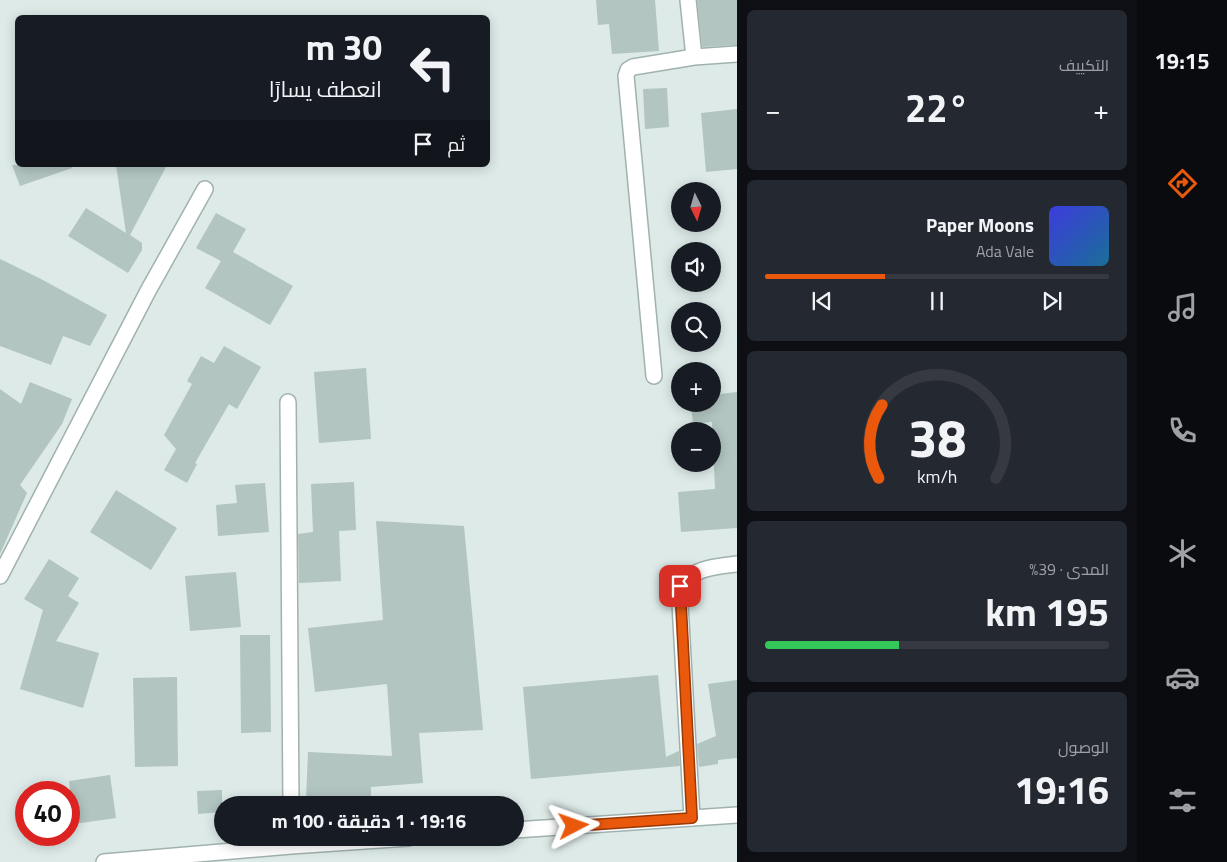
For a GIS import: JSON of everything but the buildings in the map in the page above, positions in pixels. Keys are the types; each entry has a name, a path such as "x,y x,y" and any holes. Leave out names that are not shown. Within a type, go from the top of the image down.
{"street":[{"path":"688,0 694,57"},
{"path":"654,376 626,76 628,70 633,67 694,57 737,54"},
{"path":"0,576 148,291 205,189"},
{"path":"288,402 291,796"},
{"path":"692,818 680,586 689,576 709,568 737,564"},
{"path":"524,829 737,815"},
{"path":"104,862 254,846"}],"route":[{"path":"574,826 692,818 680,586"}]}
